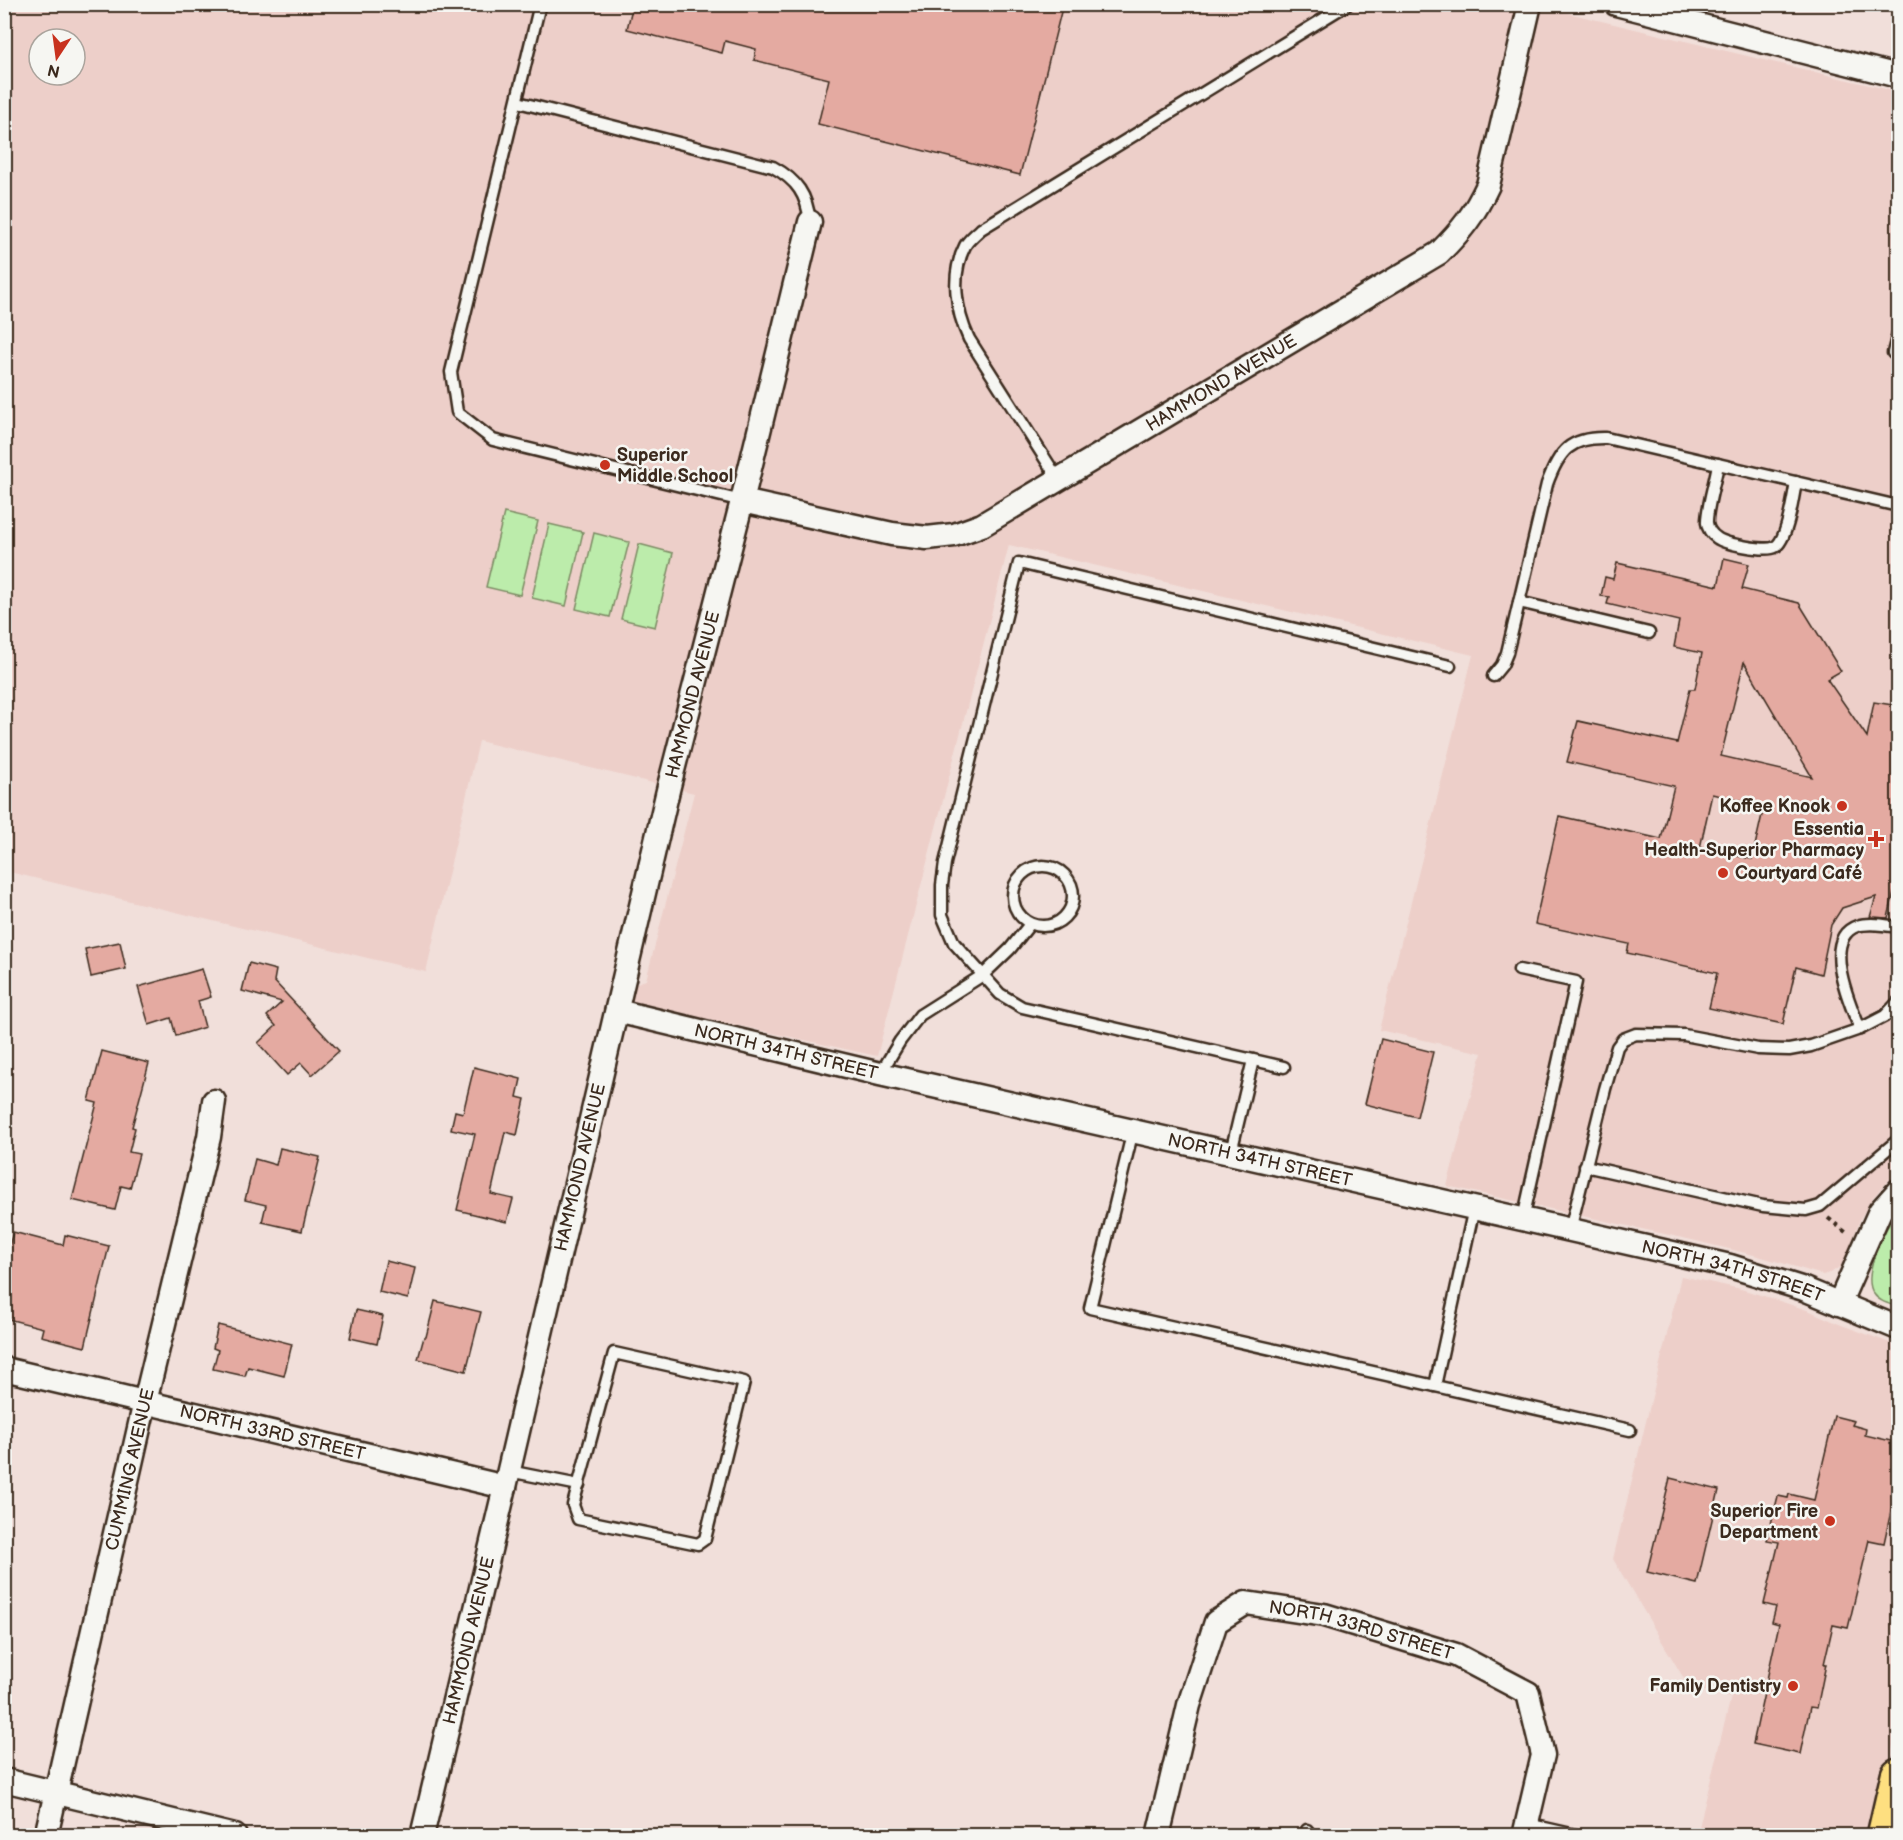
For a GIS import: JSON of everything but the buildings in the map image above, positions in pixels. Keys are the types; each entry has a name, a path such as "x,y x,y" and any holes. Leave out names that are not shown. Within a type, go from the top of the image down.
{"main road":[{"path":"1884,1836 1899,1775"}],"street":[{"name":"HAMMOND AVENUE","path":"742,501 892,534 927,538 954,535 982,525 1438,253 1463,229 1477,208 1488,184 1530,4"},
{"path":"1616,4 1899,76"},
{"name":"HAMMOND AVENUE","path":"422,1836 669,786 810,222"},
{"name":"NORTH 34TH STREET","path":"617,1011 880,1074 1730,1266 1775,1279 1899,1328"},
{"name":"CUMMING AVENUE","path":"46,1836 145,1402 209,1137 214,1101"},
{"path":"1839,1304 1880,1211 1899,1191"},
{"name":"NORTH 33RD STREET","path":"4,1369 145,1402 507,1479"},
{"name":"NORTH 33RD STREET","path":"1158,1836 1189,1705 1216,1622 1246,1603 1324,1615 1456,1655 1528,1694 1543,1755 1526,1830"},
{"path":"4,1780 223,1834"}],"lane":[{"path":"540,4 451,372 457,412 493,440 742,501"},
{"path":"1058,479 969,339 962,323 956,285 958,263 966,244 981,229 1348,4"},
{"path":"518,102 773,167 787,175 800,187 808,206 810,222"},
{"path":"1899,333 1893,353 1899,354"},
{"path":"1493,676 1504,660 1554,463 1574,442 1589,437 1606,438 1899,506"},
{"path":"1718,464 1707,522 1710,532 1719,540 1765,550 1775,548 1782,541 1796,482"},
{"path":"1284,1067 1022,1007 1000,994 954,943 942,915 945,863 1019,563 1450,666"},
{"path":"1519,602 1649,633"},
{"path":"1050,866 1067,877 1072,886 1074,896 1072,906 1060,922 1040,927 1030,924 1016,911 1012,901 1012,891 1022,874 1030,868 1050,866"},
{"path":"880,1074 900,1041 920,1015 983,975 1010,949 1030,924"},
{"path":"1860,1029 1839,971 1843,940 1846,933 1854,927 1865,924 1899,927"},
{"path":"1519,970 1576,982 1523,1219"},
{"path":"1570,1230 1617,1047 1623,1039 1636,1034 1694,1035 1770,1050 1811,1046 1860,1029 1885,1016 1899,1002"},
{"path":"1231,1152 1253,1060"},
{"path":"1133,1130 1090,1308 1630,1431"},
{"path":"1585,1166 1763,1206 1806,1210 1820,1206 1899,1140"},
{"path":"1435,1386 1474,1208"},
{"path":"614,1353 744,1382 705,1539 698,1544 578,1519 573,1505 579,1485 614,1353"},
{"path":"507,1479 579,1485"},
{"path":"1526,1830 1580,1836"}],"path":[{"path":"1820,1206 1837,1226 1865,1242"}],"shaded area":[{"name":"Superior Middle School","path":"1564,4 1568,13 1898,92 1898,1174 1873,1197 1860,1219 1841,1266 1832,1272 1823,1275 1692,1240 1447,1186 1482,1053 1379,1030 1473,655 1009,545 877,1056 709,1019 617,1011 622,988 646,980 694,793 479,741 426,972 5,871 4,811 6,803 4,802 4,5"},
{"path":"1681,1276 1767,1297 1810,1311 1898,1346 1898,1723 1872,1835 1697,1835 1731,1697 1689,1687 1613,1559"}],"green space":[{"path":"504,513 538,521 520,595 486,587"},
{"path":"549,524 583,532 566,606 532,598"},
{"path":"594,533 629,542 610,617 576,609"},
{"path":"639,544 673,553 655,627 621,619"},
{"path":"1898,1211 1898,1307 1876,1297 1871,1286 1870,1275 1881,1239"}],"place":[{"name":"Superior Middle School","path":"605,465"},
{"name":"Koffee Knook","path":"1842,806"},
{"name":"Essentia Health-Superior Pharmacy","path":"1876,839"},
{"name":"Courtyard Café","path":"1723,873"},
{"name":"Superior Fire Department","path":"1830,1521"},
{"name":"Family Dentistry","path":"1793,1686"}]}
